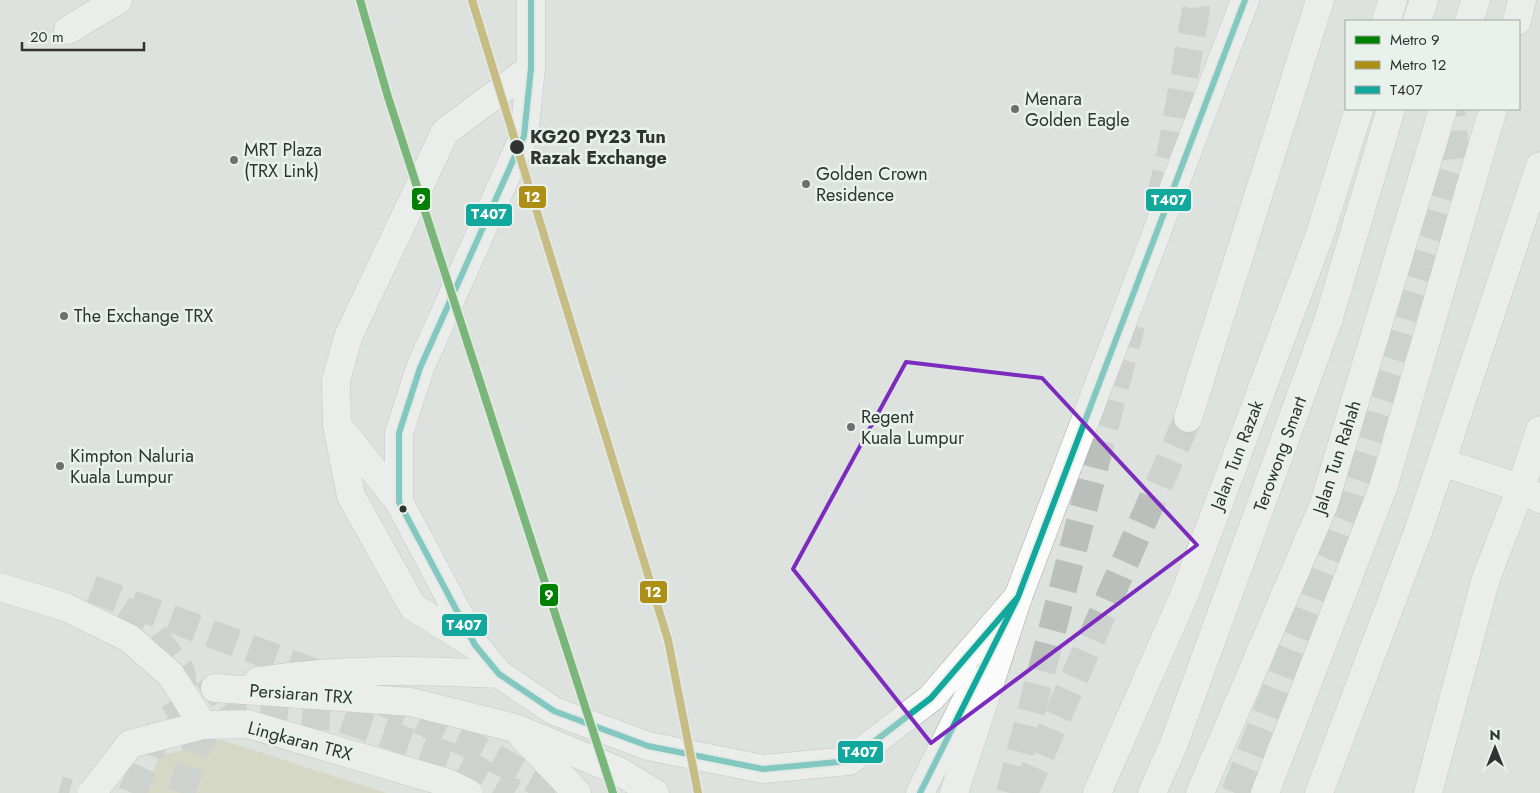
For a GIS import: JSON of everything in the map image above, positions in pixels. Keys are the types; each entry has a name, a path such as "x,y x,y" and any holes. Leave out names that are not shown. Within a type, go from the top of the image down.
{"main road":[{"path":"68,30 118,0"},
{"path":"399,502 399,433 420,368 524,136 531,68 531,0"},
{"path":"954,793 1018,597 1244,0"},
{"path":"1188,418 1320,0"},
{"path":"1386,20 1393,0"},
{"path":"1417,20 1424,0"},
{"path":"1469,20 1476,0"},
{"path":"1517,20 1522,0"},
{"path":"475,645 413,607 352,496 337,425 336,381 348,337 445,132 531,68"},
{"name":"Jalan Tun Razak","path":"1097,793 1184,596 1319,237 1359,110"},
{"name":"Terowong Smart","path":"1152,793 1173,746 1328,321 1391,110"},
{"name":"Jalan Tun Rahah","path":"1200,793 1324,504 1443,110"},
{"path":"1264,793 1384,486 1493,110"},
{"path":"1319,793 1419,529 1540,166"},
{"path":"337,425 399,502 475,645 499,674 554,711 648,746 763,770 849,761 931,698 1018,597"},
{"path":"1428,793 1486,578 1530,494 1540,430"},
{"path":"1441,462 1530,494"},
{"path":"0,587 65,606 128,638 171,676 203,725"},
{"path":"920,793 1018,597"},
{"name":"Persiaran TRX","path":"499,674 413,669 309,673 215,688 411,702 515,728 618,771 655,793"},
{"name":"Lingkaran TRX","path":"92,793 130,744 203,725 248,724 448,783 468,793"},
{"path":"515,728 578,793"}],"highlighted area":[{"path":"906,362 1042,378 1197,545 931,743 793,569"}],"green space":[{"path":"222,740 386,793 146,793 159,756"}],"tunnel":[{"path":"1160,200 1172,147 1196,9 1195,0"},
{"path":"1235,793 1345,515 1456,160 1451,110"},
{"path":"1010,793 1131,325"},
{"path":"1024,793 1188,418"},
{"path":"92,589 324,676"},
{"path":"122,609 146,625 181,671 183,687"},
{"path":"132,793 162,724 215,688"},
{"path":"382,701 480,750 558,793"},
{"path":"181,793 199,740 242,711 338,717 463,761 514,793"},
{"path":"59,790 69,793"}],"metro line":[{"name":"9","path":"360,0 388,97 613,793"},
{"name":"12","path":"472,0 668,640 698,793"}],"transit line":[{"name":"T407","path":"531,0 531,68 524,136 420,368 399,433 399,502 475,645 499,674 554,711 648,746 763,769 849,761 931,698 1018,597"},
{"name":"T407","path":"920,793 1018,597 1245,0"}],"place":[{"name":"Menara Golden Eagle","path":"1015,109"},
{"name":"KG20 PY23 Tun Razak Exchange","path":"517,147"},
{"name":"MRT Plaza (TRX Link)","path":"234,160"},
{"name":"Golden Crown Residence","path":"806,184"},
{"name":"The Exchange TRX","path":"64,316"},
{"name":"Regent Kuala Lumpur","path":"851,427"},
{"name":"Kimpton Naluria Kuala Lumpur","path":"60,466"}]}
